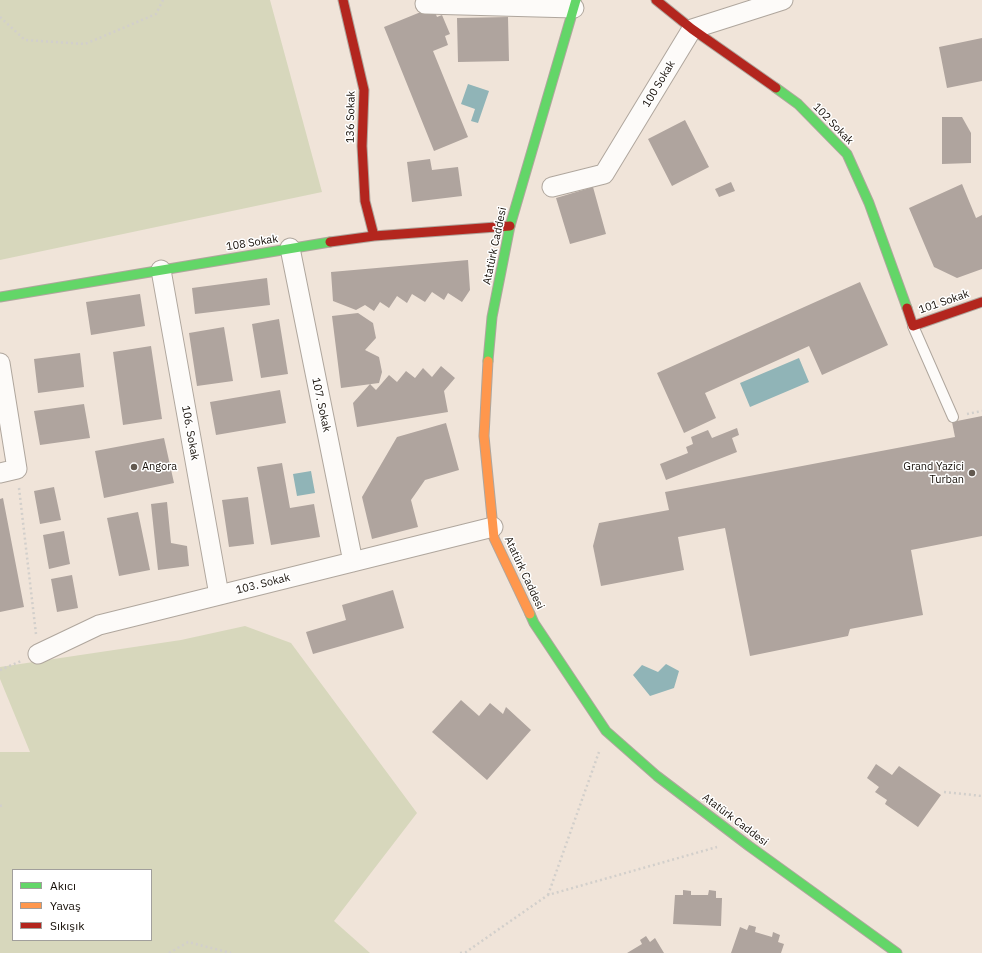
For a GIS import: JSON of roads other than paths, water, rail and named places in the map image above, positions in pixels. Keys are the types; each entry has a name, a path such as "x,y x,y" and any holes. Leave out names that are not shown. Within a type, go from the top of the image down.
{"street":[{"name":"136 Sokak","path":"343,0 364,90 362,146 365,202 374,236"},
{"name":"102 Sokak","path":"656,0 692,29 798,104 847,154 869,203 914,326"},
{"path":"692,29 783,0"},
{"path":"425,4 575,4"},
{"name":"Atatürk Caddesi","path":"575,4 510,226 492,317 484,436 494,538 534,623 606,731 658,776 742,840 897,953"},
{"name":"100 Sokak","path":"552,187 604,174 692,29"},
{"name":"108 Sokak","path":"0,297 290,248 374,236 510,226"},
{"name":"107. Sokak","path":"290,248 353,562"},
{"name":"106. Sokak","path":"161,270 219,595"},
{"name":"101 Sokak","path":"914,326 982,302"},
{"path":"0,363 9,471"},
{"name":"103. Sokak","path":"38,654 100,625 493,527"}],"lane":[{"path":"914,326 953,417"}],"water":[{"path":"468,84 489,91 478,123 471,121 475,109 461,104"},
{"path":"799,358 809,382 750,407 740,383"},
{"path":"311,471 315,493 297,496 293,474"},
{"path":"666,664 679,671 674,688 650,696 633,675 642,665 658,672"}],"place":[{"name":"Angora","path":"134,467"},
{"name":"Grand Yazici Turban","path":"972,473"}]}
